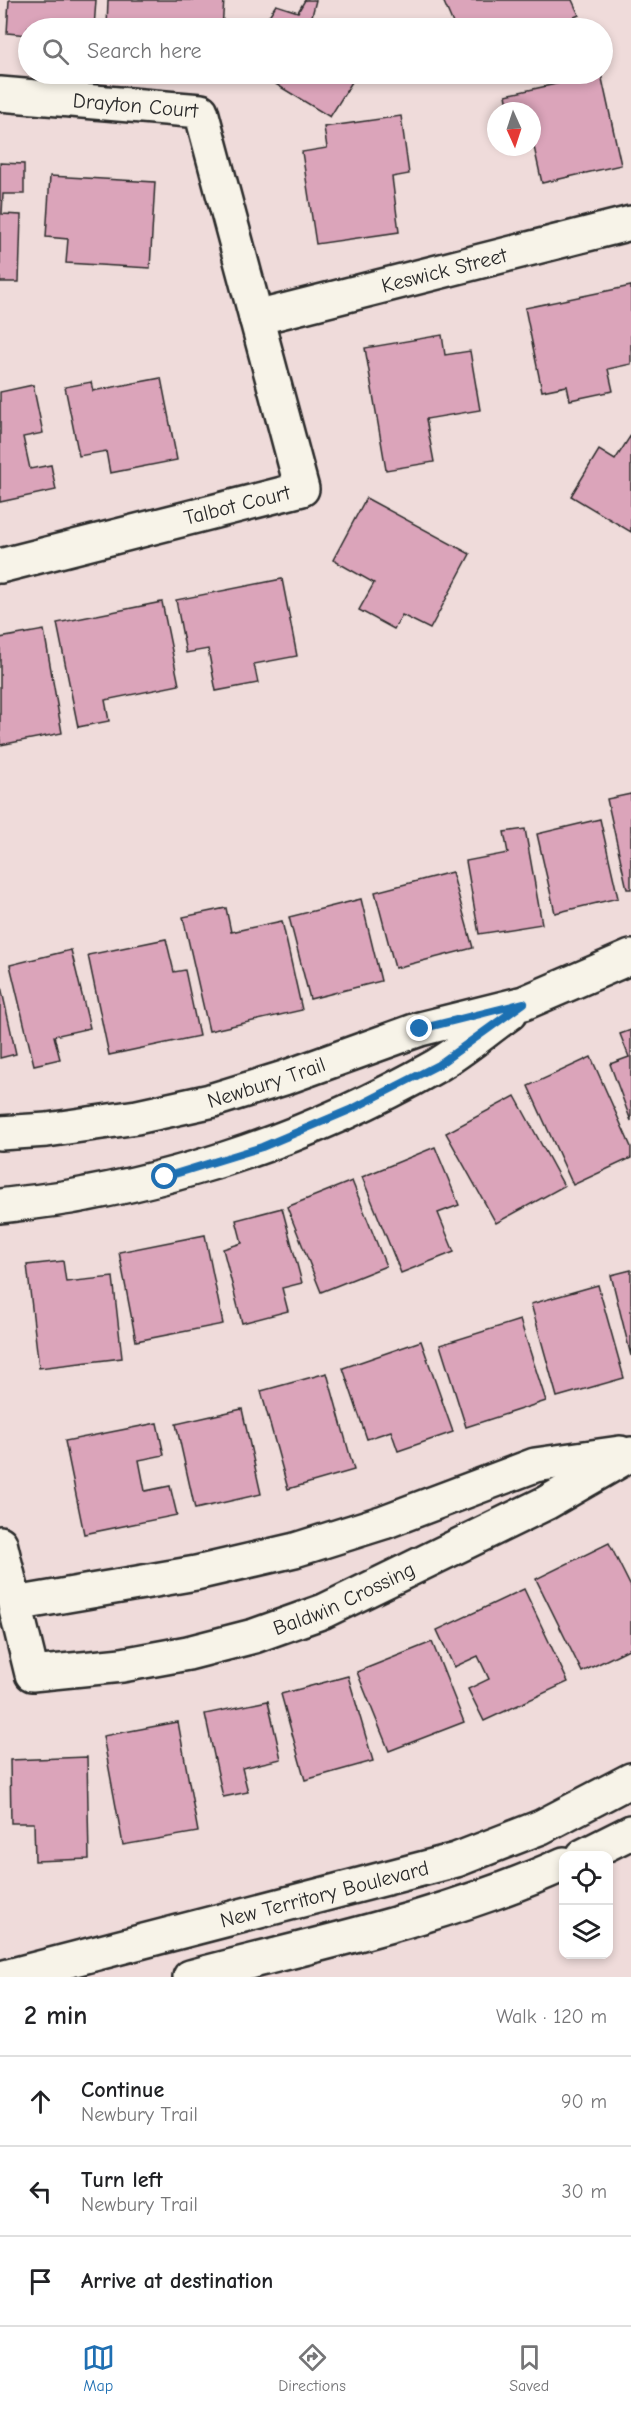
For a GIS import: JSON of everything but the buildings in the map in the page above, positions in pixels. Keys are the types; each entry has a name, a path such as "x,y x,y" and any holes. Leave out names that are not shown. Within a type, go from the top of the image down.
{"street":[{"name":"Drayton Court","path":"0,94 201,111 256,318"},
{"name":"Keswick Street","path":"256,318 631,223"},
{"name":"Talbot Court","path":"0,566 302,489 256,318"},
{"name":"Newbury Trail","path":"0,1133 48,1130 137,1117 210,1101 284,1078 420,1029 524,1003 631,957"},
{"name":"Newbury Trail","path":"0,1206 96,1192 165,1177 262,1147 352,1109 438,1065 524,1003"},
{"name":"Baldwin Crossing","path":"631,1453 546,1503 324,1611 254,1636 188,1653 122,1665 32,1674 15,1604 196,1573 295,1550 384,1522 535,1465 631,1453"},
{"path":"0,1543 15,1604"},
{"name":"New Territory Boulevard","path":"5,1977 456,1860 541,1827 631,1780"},
{"path":"593,1851 631,1832"},
{"path":"190,1977 449,1909 559,1866"}],"route":[{"path":"165,1177 262,1147 352,1109 438,1065 524,1003 420,1029"}]}
